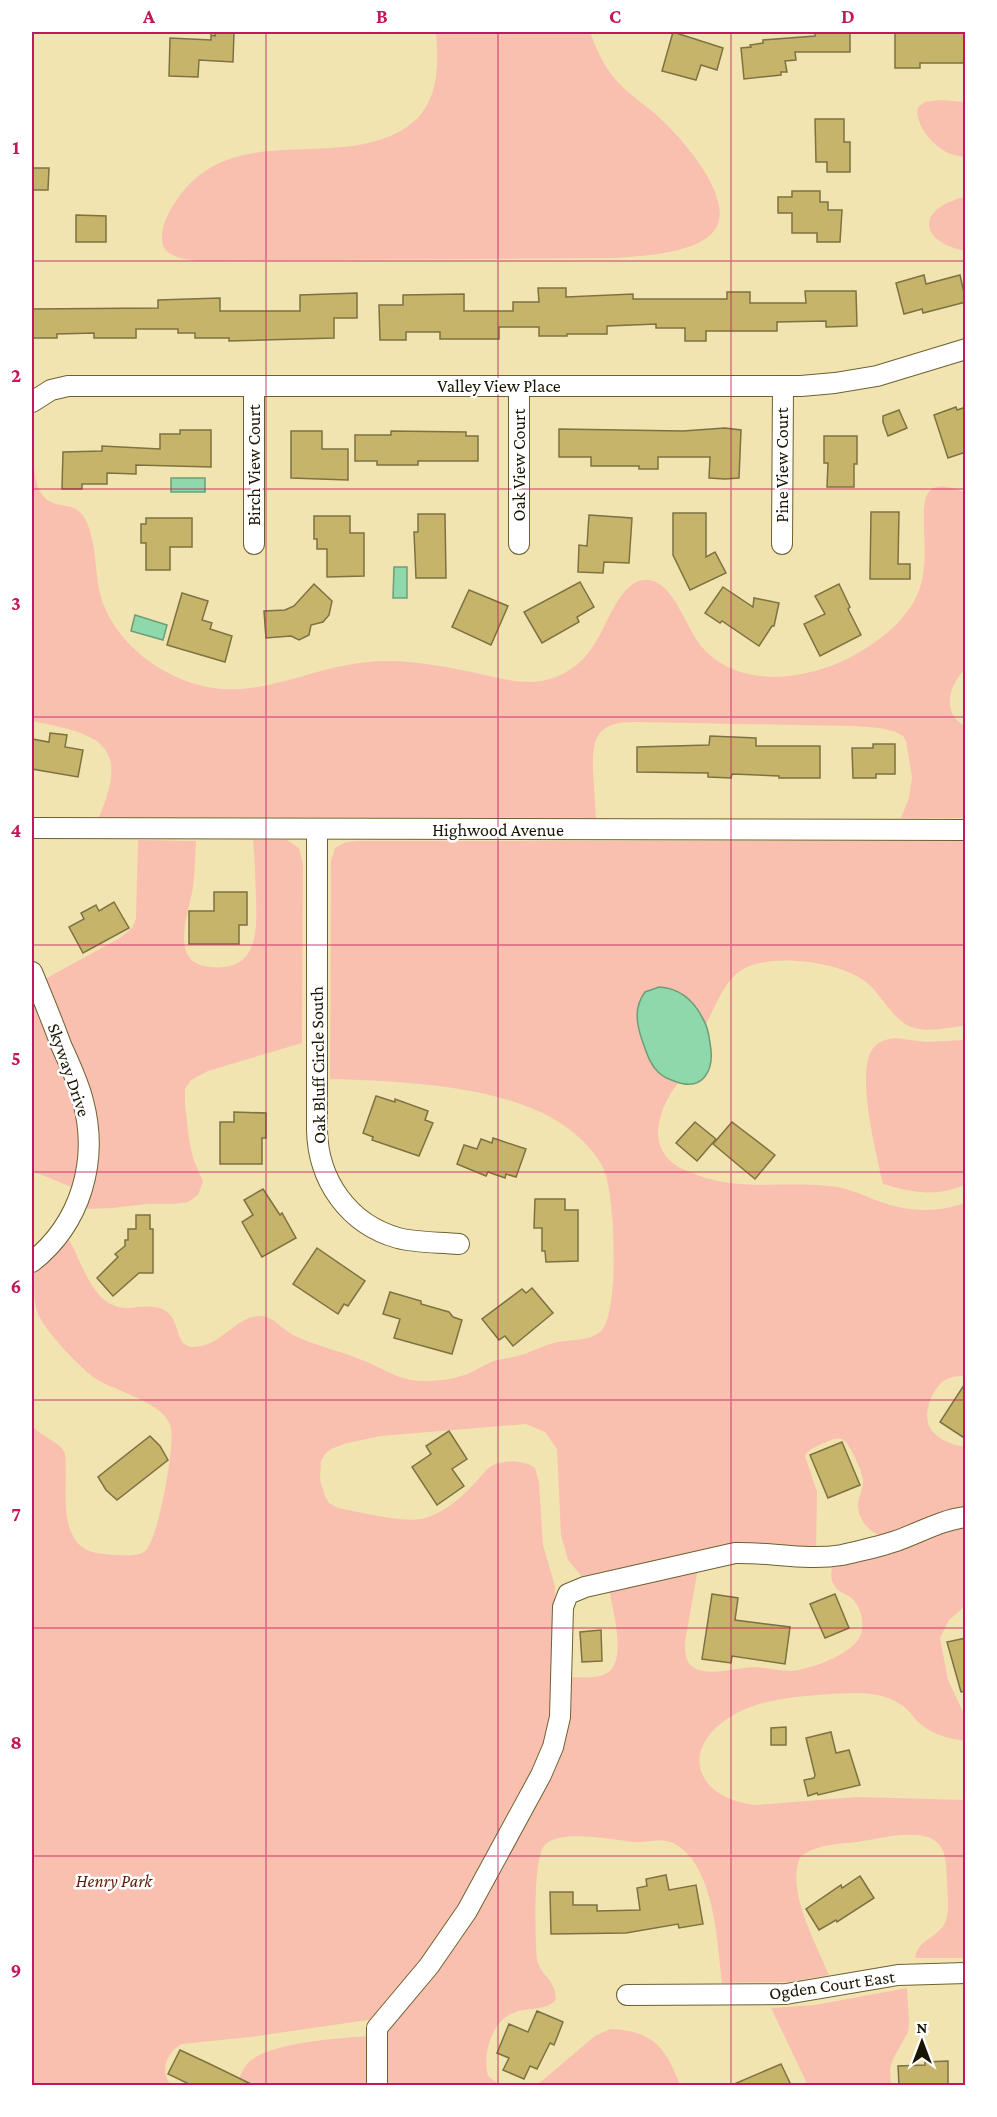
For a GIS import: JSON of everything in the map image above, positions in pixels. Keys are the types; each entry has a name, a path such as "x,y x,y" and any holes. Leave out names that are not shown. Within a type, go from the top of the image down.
{"street":[{"name":"Valley View Place","path":"32,402 51,390 68,386 812,386 867,378 966,349"},
{"name":"Birch View Court","path":"254,386 254,544"},
{"name":"Oak View Court","path":"519,386 519,544"},
{"name":"Pine View Court","path":"782,544 783,386"},
{"name":"Highwood Avenue","path":"32,828 966,830"},
{"name":"Oak Bluff Circle South","path":"317,829 317,1130 323,1168 340,1200 355,1215 371,1226 405,1240 459,1244"},
{"name":"Skyway Drive","path":"32,972 83,1099 89,1144 85,1180 74,1212 62,1231 32,1262"},
{"path":"377,2085 377,2028 429,1966 467,1911 548,1759 560,1717 562,1616 568,1594 585,1587 728,1555 753,1552 810,1558 848,1553 883,1545 942,1522 966,1517"},
{"name":"Ogden Court East","path":"627,1995 786,1994 891,1976 966,1973"}],"green space":[{"path":"436,32 590,32 601,57 616,80 673,131 706,173 719,205 719,219 714,231 706,239 682,249 653,255 614,258 197,261 175,256 166,250 162,240 163,229 175,202 201,174 228,160 257,153 350,146 380,140 407,127 425,108 435,84"},
{"path":"940,100 965,102 965,157 946,152 930,139 921,127 917,113 918,107 925,102"},
{"path":"966,197 965,251 938,240 931,232 929,224 931,216 938,209 949,202"},
{"path":"34,432 34,470 37,484 45,498 79,511 84,517 92,538 101,597 114,626 135,650 161,669 192,683 222,689 249,688 332,668 393,661 413,662 514,681 546,680 561,675 581,661 597,640 622,595 630,586 639,581 649,580 666,589 679,607 695,638 716,660 752,675 792,676 812,672 860,652 881,638 907,612 919,590 923,576 924,508 928,492 941,487 966,493 965,669 955,683 950,699 953,714 957,721 965,726 965,818 901,818 909,798 912,777 906,741 896,732 880,728 852,726 635,722 605,728 596,740 593,770 596,818 99,817 108,792 111,773 109,758 102,746 75,731 32,721 32,433"},
{"path":"138,840 196,841 194,881 184,943 193,961 211,967 227,967 238,963 247,956 252,946 256,922 253,840 287,840 299,848 303,864 302,1043 208,1071 191,1080 185,1089 185,1104 193,1158 203,1182 198,1195 188,1202 174,1204 85,1209 93,1181 43,980 120,938 133,927 136,918"},
{"name":"Henry Park","path":"965,841 965,1026 931,1030 911,1027 893,1013 866,982 854,975 821,964 782,960 764,962 736,974 723,991 706,1024 686,996 673,989 640,999 638,1019 642,1041 651,1062 666,1078 678,1083 664,1106 658,1132 662,1151 679,1167 721,1182 836,1187 912,1209 934,1210 965,1203 965,1376 951,1377 937,1387 928,1406 927,1420 932,1431 940,1438 965,1447 965,1510 883,1537 879,1535 871,1530 860,1517 858,1503 863,1480 855,1458 849,1446 842,1439 835,1439 813,1448 805,1456 817,1492 816,1551 584,1579 568,1560 561,1535 557,1449 545,1432 526,1424 381,1436 331,1449 321,1461 320,1480 329,1503 338,1508 394,1519 425,1518 438,1513 461,1497 487,1469 495,1464 519,1462 535,1468 539,1482 543,1545 555,1586 550,1715 546,1737 534,1765 465,1894 428,1953 375,2019 182,2044 172,2052 166,2062 167,2080 171,2085 32,2085 32,1426 63,1449 65,1453 67,1515 75,1539 90,1551 115,1555 141,1553 150,1544 160,1512 172,1438 167,1419 160,1411 93,1377 56,1340 37,1311 34,1271 68,1238 90,1283 106,1301 128,1308 153,1307 166,1311 175,1323 182,1342 187,1346 205,1345 247,1319 263,1316 272,1319 303,1340 362,1360 406,1379 423,1381 454,1378 491,1362 522,1355 549,1344 591,1337 601,1331 607,1320 611,1302 614,1253 608,1183 598,1158 574,1133 545,1114 487,1094 421,1084 330,1079 331,861 335,848 346,842"},
{"path":"32,989 71,1088 82,1139 74,1188 32,1171"},
{"path":"895,1038 926,1042 965,1040 965,1185 943,1191 924,1192 883,1184 872,1134 866,1074 868,1058 874,1047 878,1043"},
{"path":"965,1523 965,1606 949,1620 940,1638 948,1680 965,1716 965,1741 945,1737 927,1729 905,1707 891,1699 871,1694 839,1693 776,1700 745,1709 717,1727 705,1741 700,1756 701,1770 707,1782 719,1793 736,1801 757,1805 858,1797 965,1800 965,1958 915,1958 917,1951 925,1941 943,1926 948,1910 944,1855 941,1847 934,1840 925,1837 902,1835 828,1845 801,1856 797,1869 799,1899 810,1932 829,1975 789,1982 722,1983 711,1903 700,1873 685,1851 666,1841 634,1842 587,1836 561,1838 544,1846 540,1854 536,1900 537,1960 551,1982 556,1999 543,2007 515,2012 498,2025 489,2043 486,2062 488,2076 500,2085 386,2086 387,2030 458,1944 474,1920 554,1772 567,1736 571,1677 597,1677 612,1668 618,1648 609,1588 698,1568 685,1642 686,1656 690,1665 706,1671 753,1667 785,1671 798,1670 841,1654 857,1641 861,1634 861,1613 853,1599 834,1585 831,1574 833,1563"},
{"path":"907,1988 908,2032 893,2059 890,2069 891,2085 807,2085 771,2008 815,2005"},
{"path":"610,2029 637,2033 656,2044 669,2060 680,2085 537,2085 595,2036"},
{"path":"370,2036 369,2085 236,2086 250,2061 274,2049 307,2042"}],"shaded area":[{"path":"171,478 205,478 205,492 171,492"},
{"path":"394,567 407,567 407,598 393,598"},
{"path":"135,615 167,625 163,640 131,631"},
{"path":"659,987 679,992 685,996 694,1005 708,1030 711,1053 709,1070 700,1081 693,1084 668,1079 658,1072 648,1057 642,1040 637,1015 639,1003 645,992"}],"building":[{"path":"215,32 234,32 233,62 199,60 198,77 169,76 170,38 211,40 211,35 215,36"},
{"path":"673,32 723,48 717,70 701,65 696,80 662,71"},
{"path":"815,32 850,32 850,52 795,52 796,60 785,61 787,72 781,72 781,75 744,79 741,48 763,43 763,40 815,36"},
{"path":"895,32 966,32 966,63 920,63 920,68 895,68"},
{"path":"815,119 844,119 844,142 850,142 850,172 827,172 827,162 816,162"},
{"path":"32,168 49,168 48,190 32,190"},
{"path":"792,191 820,191 820,202 828,202 828,210 842,210 840,242 817,242 817,233 792,233 792,213 778,213 778,197 792,197"},
{"path":"76,215 106,216 106,242 76,242"},
{"path":"924,275 926,284 960,275 966,302 923,313 922,309 904,314 896,283"},
{"path":"538,288 566,288 566,297 633,294 633,299 727,299 727,292 750,292 750,303 806,303 805,291 856,291 857,326 826,327 826,321 777,322 777,331 706,331 706,341 685,341 685,328 656,328 656,324 607,326 607,334 539,336 539,327 499,327 499,339 440,339 440,332 406,332 406,340 380,340 379,305 403,305 403,295 464,294 464,311 513,311 513,302 539,302"},
{"path":"357,293 357,318 334,318 334,338 229,341 229,338 195,338 195,333 178,333 178,329 136,329 136,338 94,338 94,333 57,334 57,338 32,338 32,309 158,308 158,300 220,298 220,311 300,311 300,295"},
{"path":"956,407 957,410 966,407 966,452 948,458 934,415"},
{"path":"899,410 907,428 888,436 883,416"},
{"path":"725,428 741,430 739,478 709,478 710,457 658,457 658,469 639,469 639,466 591,466 591,457 559,457 559,429 683,431"},
{"path":"180,430 211,430 211,467 136,465 136,474 107,473 107,484 82,484 82,489 62,489 63,452 102,451 102,446 160,449 160,434 180,434"},
{"path":"291,431 322,431 322,449 348,449 348,480 291,478"},
{"path":"391,431 466,432 466,436 478,436 478,461 418,461 418,465 377,465 377,461 355,461 355,435 391,435"},
{"path":"824,436 857,436 854,487 827,487 828,463 824,463"},
{"path":"871,512 899,512 898,564 910,564 910,579 870,579"},
{"path":"673,513 706,513 706,557 715,552 726,573 690,590 673,555"},
{"path":"418,514 445,514 446,578 416,578 414,532 418,532"},
{"path":"589,515 632,518 629,563 604,562 603,573 578,572 579,545 587,546"},
{"path":"314,516 350,516 350,533 364,533 364,576 327,577 327,549 317,549 317,539 314,539"},
{"path":"146,518 192,518 192,547 170,547 170,570 146,570 146,543 141,543 141,524 146,524"},
{"path":"580,582 594,607 577,617 579,622 542,643 524,612"},
{"path":"314,584 332,601 329,615 323,622 311,625 309,635 299,640 291,636 266,638 264,611 285,610 294,606"},
{"path":"839,584 861,635 820,656 804,624 825,614 815,596"},
{"path":"723,587 753,607 754,598 779,603 774,626 759,646 722,621 720,623 705,613"},
{"path":"469,590 508,606 491,645 452,627"},
{"path":"182,593 208,601 202,620 212,623 210,629 232,636 225,662 167,645"},
{"path":"50,733 67,735 65,747 83,750 78,777 32,769 32,739 49,742"},
{"path":"710,736 756,738 756,746 820,746 820,778 779,778 779,776 732,774 731,778 708,777 708,773 637,772 637,747 709,745"},
{"path":"873,744 895,744 895,774 876,774 876,778 853,778 852,748 873,748"},
{"path":"214,892 247,892 247,925 239,925 239,944 189,944 189,911 214,911"},
{"path":"114,902 129,928 83,953 69,927 84,919 81,913 96,905 99,911"},
{"path":"376,1096 395,1102 395,1099 428,1111 425,1120 433,1123 419,1156 372,1140 373,1137 363,1133"},
{"path":"234,1112 266,1113 266,1138 262,1138 262,1164 220,1164 220,1122 234,1122"},
{"path":"695,1122 716,1139 697,1161 676,1143"},
{"path":"732,1122 775,1155 755,1179 713,1144"},
{"path":"493,1138 526,1149 516,1177 506,1174 505,1178 488,1172 486,1176 457,1164 464,1145 477,1149 481,1139 492,1143"},
{"path":"263,1189 280,1215 282,1213 296,1238 262,1257 242,1222 253,1215 244,1200"},
{"path":"535,1199 565,1199 565,1210 578,1210 578,1261 546,1262 545,1251 542,1251 542,1228 534,1228"},
{"path":"136,1215 150,1215 150,1229 153,1229 153,1273 139,1273 113,1296 97,1278 118,1257 115,1254 125,1246 125,1240 128,1240 128,1229 136,1229"},
{"path":"317,1248 365,1281 348,1306 344,1304 338,1314 293,1284"},
{"path":"532,1288 553,1313 513,1346 505,1336 499,1340 482,1319 522,1289 526,1293"},
{"path":"390,1292 421,1301 421,1304 449,1312 453,1317 462,1320 452,1354 394,1338 400,1319 383,1314"},
{"path":"966,1382 966,1439 940,1422"},
{"path":"449,1431 467,1459 452,1469 464,1486 437,1505 412,1467 431,1454 426,1446"},
{"path":"150,1436 160,1446 168,1460 117,1500 106,1490 98,1477"},
{"path":"842,1442 860,1485 828,1498 810,1455"},
{"path":"712,1594 738,1598 735,1620 790,1627 785,1664 732,1656 731,1663 702,1659"},
{"path":"835,1594 849,1628 825,1638 810,1604"},
{"path":"601,1630 602,1661 582,1662 580,1632"},
{"path":"966,1638 966,1691 961,1692 947,1642"},
{"path":"786,1727 786,1745 771,1745 771,1728"},
{"path":"831,1732 836,1753 849,1750 860,1785 808,1796 804,1780 814,1778 815,1775 806,1738"},
{"path":"666,1875 669,1890 696,1885 703,1924 679,1928 678,1924 626,1933 551,1934 550,1892 573,1892 573,1905 597,1905 597,1911 640,1910 637,1888 647,1886 646,1879"},
{"path":"860,1876 874,1898 837,1922 836,1920 819,1930 806,1909 841,1885 842,1888"},
{"path":"537,2011 563,2022 554,2045 550,2043 537,2069 530,2066 524,2079 503,2070 509,2058 497,2053 509,2024 528,2032"},
{"path":"180,2050 253,2085 191,2085 168,2074"},
{"path":"948,2061 948,2085 899,2085 898,2066"},
{"path":"781,2064 791,2085 732,2085"}]}
